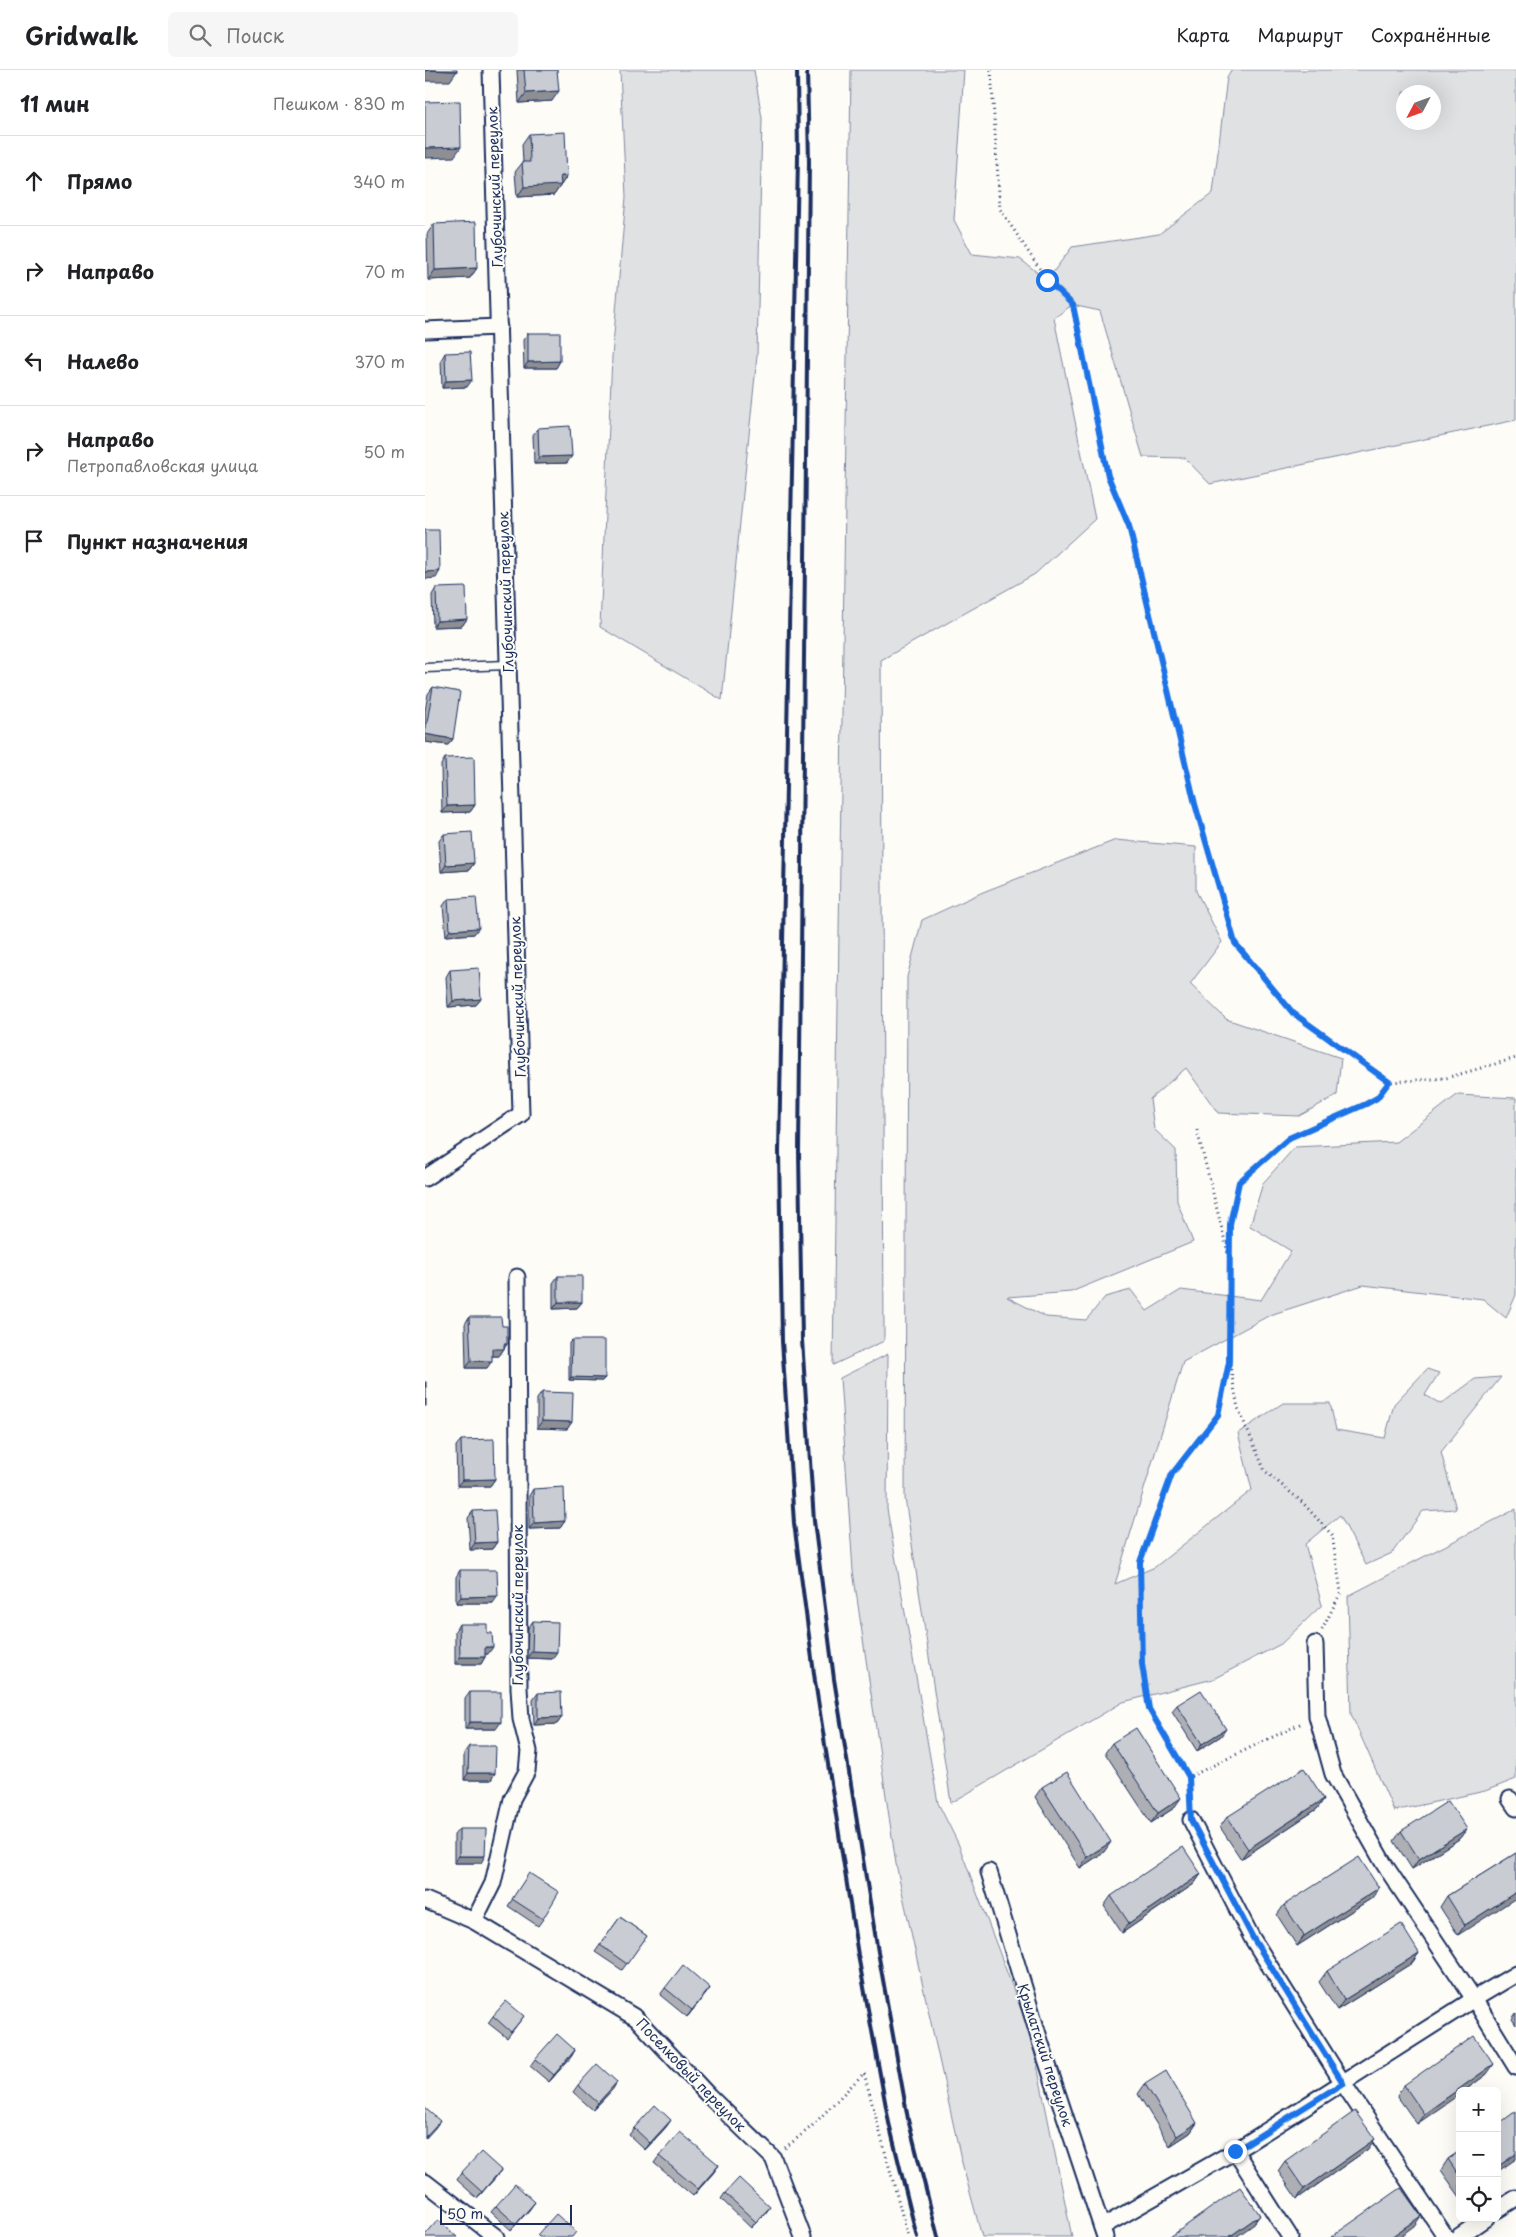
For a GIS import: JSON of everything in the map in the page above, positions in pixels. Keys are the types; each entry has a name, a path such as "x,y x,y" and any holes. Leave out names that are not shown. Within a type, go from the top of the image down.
{"street":[{"name":"Глубочинский переулок","path":"425,1178 521,1114 491,70"},
{"path":"425,330 499,327"},
{"name":"Глубочинский переулок","path":"474,1921 493,1883 512,1799 527,1771 529,1751 521,1718 519,1688 517,1277"},
{"path":"1315,1644 1317,1716 1333,1774 1383,1864 1474,1999 1516,2067"},
{"path":"1191,1820 1253,1938 1343,2083 1446,2237"},
{"name":"Крылатский переулок","path":"989,1872 1041,2044 1103,2232"},
{"name":"Поселковый переулок","path":"425,1900 474,1921 636,2018 709,2096 773,2158 803,2237"},
{"path":"1103,2232 1516,1974"},
{"path":"1235,2151 1290,2237"},
{"path":"425,2182 496,2237"},
{"path":"1501,2207 1516,2198"},
{"path":"1458,2237 1480,2222"}],"lane":[{"path":"425,668 508,665"}],"path":[{"path":"991,70 1000,209 1047,280 1073,305 1108,476 1129,526 1195,804 1235,943 1293,1013 1389,1082 1446,1078 1516,1058"},
{"path":"1191,1820 1189,1777 1149,1709 1142,1664 1140,1562 1172,1474 1218,1415 1229,1362 1230,1224 1239,1182 1289,1138 1377,1098 1389,1082"},
{"path":"1197,1130 1230,1263"},
{"path":"1229,1362 1238,1408 1265,1471 1302,1502 1332,1535 1341,1592 1315,1644"},
{"path":"1189,1777 1317,1716"},
{"path":"773,2158 811,2127 864,2073 908,2237"}],"shaded area":[{"path":"620,70 754,70 762,118 757,356 722,700 600,627 612,357 626,197"},
{"path":"851,70 964,70 954,220 972,254 1020,259 1047,280 1072,247 1159,234 1213,193 1227,77 1231,70 1516,70 1516,420 1210,484 1185,458 1143,457 1100,311 1072,305 1054,318 1095,519 1035,574 881,660 884,1341 833,1365"},
{"path":"1116,840 1196,847 1196,891 1222,942 1190,984 1226,1019 1341,1058 1337,1095 1299,1116 1218,1113 1186,1068 1150,1099 1154,1129 1176,1150 1177,1201 1193,1242 1071,1292 1007,1297 1046,1317 1086,1320 1105,1297 1131,1290 1147,1311 1181,1290 1261,1300 1291,1251 1250,1226 1263,1183 1295,1147 1396,1142 1457,1095 1516,1098 1516,1295 1506,1318 1483,1299 1363,1285 1270,1315 1183,1362 1115,1584 1155,1567 1252,1490 1238,1433 1283,1403 1330,1403 1336,1430 1385,1438 1394,1404 1427,1369 1439,1373 1425,1395 1441,1404 1475,1379 1501,1377 1441,1452 1456,1509 1423,1511 1392,1553 1366,1565 1340,1515 1305,1544 1322,1605 1281,1644 1213,1679 1123,1702 951,1803 905,1498 907,977 922,920 983,892"},
{"path":"888,1354 887,1509 938,1803 958,1843 1031,2036 1072,2237 982,2237 961,2159 896,1864 853,1571 840,1378"},
{"path":"1516,1509 1516,1779 1485,1791 1394,1811 1351,1714 1348,1596"}],"building":[{"path":"425,70 457,70 457,71"},
{"path":"524,70 557,70 559,91 526,93"},
{"path":"460,101 461,147 425,148 425,102"},
{"path":"565,132 567,176 560,176 561,185 524,187 522,162 530,162 529,134"},
{"path":"476,222 477,268 435,270 434,224"},
{"path":"528,333 560,333 560,361 528,362"},
{"path":"470,352 472,380 446,381 445,353"},
{"path":"570,426 572,456 539,457 538,428"},
{"path":"425,530 439,530 440,571 425,572"},
{"path":"466,587 467,619 437,621 436,588"},
{"path":"433,687 460,692 453,739 425,734"},
{"path":"474,757 475,805 447,806 445,758"},
{"path":"472,832 474,863 446,865 444,834"},
{"path":"476,897 479,928 450,930 448,899"},
{"path":"479,968 481,999 453,1001 450,970"},
{"path":"558,1276 582,1276 582,1302 558,1302"},
{"path":"469,1317 501,1317 502,1326 507,1326 507,1344 504,1344 504,1349 492,1349 492,1361 471,1361"},
{"path":"572,1340 605,1340 605,1378 571,1377"},
{"path":"426,1382 426,1406 425,1406"},
{"path":"542,1392 573,1393 572,1422 542,1421"},
{"path":"494,1439 495,1479 462,1480 461,1440"},
{"path":"564,1487 565,1521 534,1523 533,1489"},
{"path":"495,1510 497,1542 475,1543 473,1511"},
{"path":"460,1570 497,1570 498,1596 461,1597"},
{"path":"533,1621 558,1622 557,1652 532,1651"},
{"path":"459,1624 487,1624 487,1633 492,1633 493,1647 485,1647 485,1657 460,1657"},
{"path":"1201,1690 1226,1729 1202,1744 1177,1705"},
{"path":"470,1692 501,1692 501,1722 470,1722"},
{"path":"561,1692 562,1717 538,1718 538,1693"},
{"path":"1136,1728 1181,1798 1158,1813 1112,1743"},
{"path":"469,1746 496,1746 495,1773 468,1773"},
{"path":"1304,1768 1324,1799 1248,1849 1227,1817"},
{"path":"1067,1772 1111,1842 1087,1857 1042,1787"},
{"path":"1448,1801 1467,1829 1419,1859 1401,1831"},
{"path":"459,1829 486,1829 485,1856 459,1856"},
{"path":"1183,1847 1201,1874 1129,1923 1111,1896"},
{"path":"1516,1853 1516,1892 1465,1925 1447,1896"},
{"path":"1359,1857 1379,1888 1304,1936 1284,1905"},
{"path":"529,1873 559,1892 543,1919 512,1899"},
{"path":"620,1917 647,1936 627,1964 600,1945"},
{"path":"1401,1924 1419,1953 1344,2000 1327,1971"},
{"path":"683,1965 710,1988 692,2010 665,1988"},
{"path":"506,2001 524,2016 511,2032 493,2016"},
{"path":"557,2034 575,2050 554,2075 535,2059"},
{"path":"1474,2036 1494,2064 1462,2087 1456,2087 1456,2091 1424,2114 1404,2085"},
{"path":"597,2064 617,2082 598,2103 578,2085"},
{"path":"1166,2071 1197,2123 1177,2136 1145,2084"},
{"path":"655,2105 671,2120 650,2143 634,2128"},
{"path":"425,2108 440,2121 425,2137"},
{"path":"1355,2111 1375,2139 1304,2189 1285,2161"},
{"path":"1516,2111 1516,2154 1501,2164 1501,2132 1501,2122"},
{"path":"680,2132 719,2165 698,2189 659,2156"},
{"path":"481,2152 501,2170 482,2192 461,2173"},
{"path":"1456,2154 1456,2171 1448,2159"},
{"path":"739,2178 770,2207 756,2222 725,2193"},
{"path":"515,2184 535,2202 516,2224 496,2206"},
{"path":"1240,2187 1260,2215 1229,2237 1170,2237"},
{"path":"1401,2188 1421,2216 1391,2237 1331,2237"},
{"path":"556,2214 576,2232 572,2237 539,2237 537,2235"},
{"path":"438,2220 457,2237 425,2237"}],"railway":[{"path":"797,70 798,158 779,1152 782,1341 794,1523 815,1681 858,1955 889,2123 917,2237"},
{"path":"807,70 809,162 799,1152 802,1340 814,1521 834,1679 878,1952 908,2119 938,2237"}],"route":[{"path":"1047,280 1073,305 1108,476 1129,526 1195,804 1235,943 1293,1013 1389,1082 1377,1098 1289,1138 1239,1182 1230,1224 1229,1362 1218,1415 1172,1474 1140,1562 1142,1664 1149,1709 1189,1777 1191,1820 1253,1938 1343,2083 1235,2151"}]}
